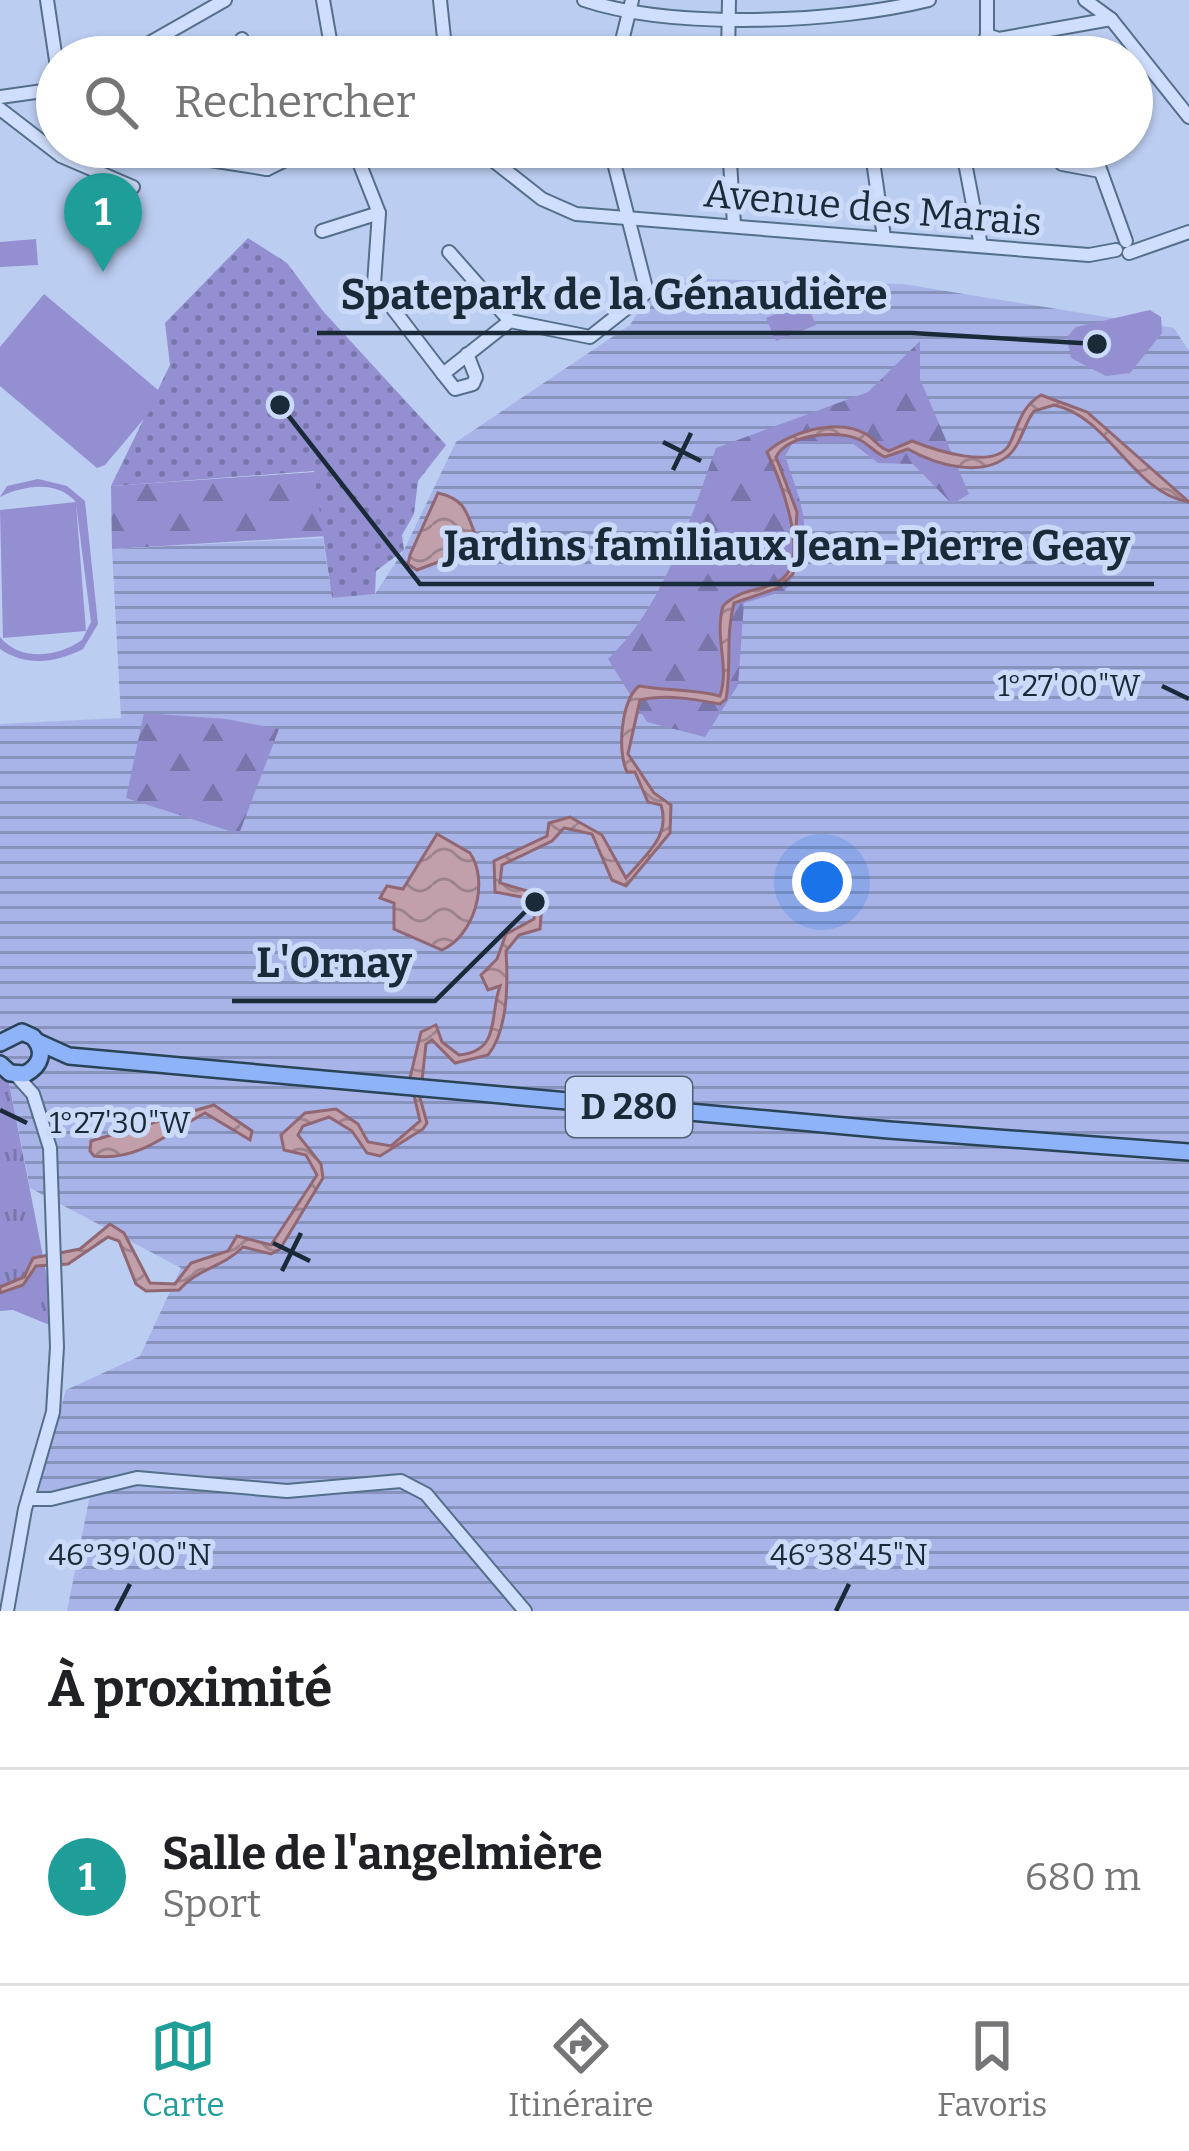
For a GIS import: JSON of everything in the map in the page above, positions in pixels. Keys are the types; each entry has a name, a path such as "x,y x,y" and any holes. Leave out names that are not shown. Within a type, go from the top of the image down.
{"main road":[{"path":"0,1042 22,1031 38,1042 29,1070 0,1064"},
{"name":"D 280","path":"38,1042 69,1056 889,1130 1189,1152"},
{"name":"D 280","path":"29,1070 69,1056"}],"street":[{"path":"47,0 52,36"},
{"path":"162,36 225,0"},
{"path":"323,0 329,36"},
{"path":"440,0 444,36"},
{"path":"584,0 728,18 866,12 929,0"},
{"path":"728,36 729,0"},
{"path":"987,0 990,36"},
{"path":"1085,0 1125,36"},
{"path":"623,36 631,5"},
{"path":"1021,36 1100,25 1111,19"},
{"path":"1153,72 1189,117"},
{"path":"0,97 36,91"},
{"path":"0,109 36,137"},
{"path":"89,168 134,187"},
{"path":"261,168 267,169"},
{"path":"361,168 379,213 374,284 455,388 472,384 476,370 467,354"},
{"name":"Avenue des Marais","path":"503,168 542,199 576,214 626,219 1089,255 1123,246 1156,245 1189,232"},
{"path":"449,252 510,321 590,337 647,292 615,168"},
{"path":"730,168 734,224"},
{"path":"875,168 884,237"},
{"path":"966,168 981,246"},
{"path":"1084,168 1100,171"},
{"path":"1099,168 1122,221 1123,246"},
{"path":"322,231 379,213"},
{"path":"442,374 510,321"},
{"path":"7,1611 28,1498 53,1412 55,1250 50,1148 29,1070"},
{"path":"28,1498 51,1499 137,1478 286,1491 401,1481 426,1494 526,1611"}],"shaded area":[{"path":"660,278 903,284 1174,328 1189,351 1189,1611 67,1611 90,1495 32,1504 66,1390 140,1356 181,1268 30,1188 0,1037 0,724 121,718 112,549 323,538 332,598 375,594 404,550 456,442 630,325"}],"green space":[{"path":"248,238 287,263 322,310 446,445 418,481 414,514 402,535 404,550 376,571 375,594 332,598 314,471 111,486 170,365 165,323"},
{"path":"36,239 38,265 0,267 0,242"},
{"path":"44,294 164,395 105,465 97,468 0,386 0,347"},
{"path":"806,302 816,325 776,341 766,318"},
{"path":"1150,310 1161,317 1162,333 1130,373 1106,376 1071,358 1067,337 1076,327"},
{"path":"920,341 920,379 969,494 952,504 913,464 878,463 851,442 792,444 785,456 802,509 801,554 785,591 744,603 738,685 705,737 647,722 608,659 628,638 660,588 716,448 868,392"},
{"path":"315,472 328,536 112,549 111,486"},
{"path":"38,479 67,486 85,501 98,624 83,649 41,661 20,659 0,649 0,637 18,650 51,653 82,640 91,622 76,504 86,631 3,638 0,510 76,502 59,490 40,487 0,497 7,486"},
{"path":"144,713 226,719 279,729 239,834 126,798"},
{"path":"0,1037 57,1328 13,1310 0,1311"}],"water":[{"path":"1041,395 1087,412 1189,502 1152,485 1091,424 1054,405 1034,411 1014,450 987,466 945,464 908,449 885,457 860,440 839,435 791,443 776,457 797,512 793,574 778,588 734,603 726,699 720,704 670,697 640,700 628,754 654,793 671,805 670,833 626,886 612,880 592,834 564,828 552,841 502,865 500,883 531,892 542,903 540,929 519,935 506,951 503,1019 488,1055 455,1063 432,1040 426,1044 420,1098 427,1123 423,1129 380,1156 367,1153 352,1131 329,1117 303,1126 298,1135 321,1164 323,1178 280,1249 271,1254 243,1247 179,1290 146,1291 136,1284 119,1241 108,1237 68,1264 36,1266 23,1285 0,1293 0,1287 24,1277 33,1258 80,1249 110,1224 124,1233 150,1283 175,1284 191,1263 228,1251 237,1236 271,1245 317,1175 306,1155 284,1150 281,1135 305,1113 336,1109 358,1124 368,1142 391,1146 420,1121 410,1078 421,1032 436,1025 442,1042 459,1055 482,1047 491,1031 500,986 488,990 481,975 497,959 506,934 534,919 536,905 527,898 495,892 494,861 547,836 549,823 570,817 602,835 626,878 659,836 661,805 648,802 635,772 627,772 624,763 628,703 639,686 720,696 723,606 782,579 794,553 790,517 767,452 799,433 841,427 866,434 889,451 912,441 964,456 992,456 1003,452 1025,410"},
{"path":"438,493 463,507 475,534 465,552 417,570 408,564 410,555"},
{"path":"437,834 470,853 479,878 470,921 442,950 394,929 394,903 380,898 387,886 403,889"},
{"path":"214,1105 252,1131 250,1140 205,1113 139,1150 110,1157 94,1156 90,1151 91,1141"}],"place":[{"name":"Salle de l'angelmière","path":"103,272"},
{"name":"Spatepark de la Génaudière","path":"1097,344"},
{"name":"Jardins familiaux Jean-Pierre Geay","path":"280,405"},
{"name":"L'Ornay","path":"535,902"}]}
